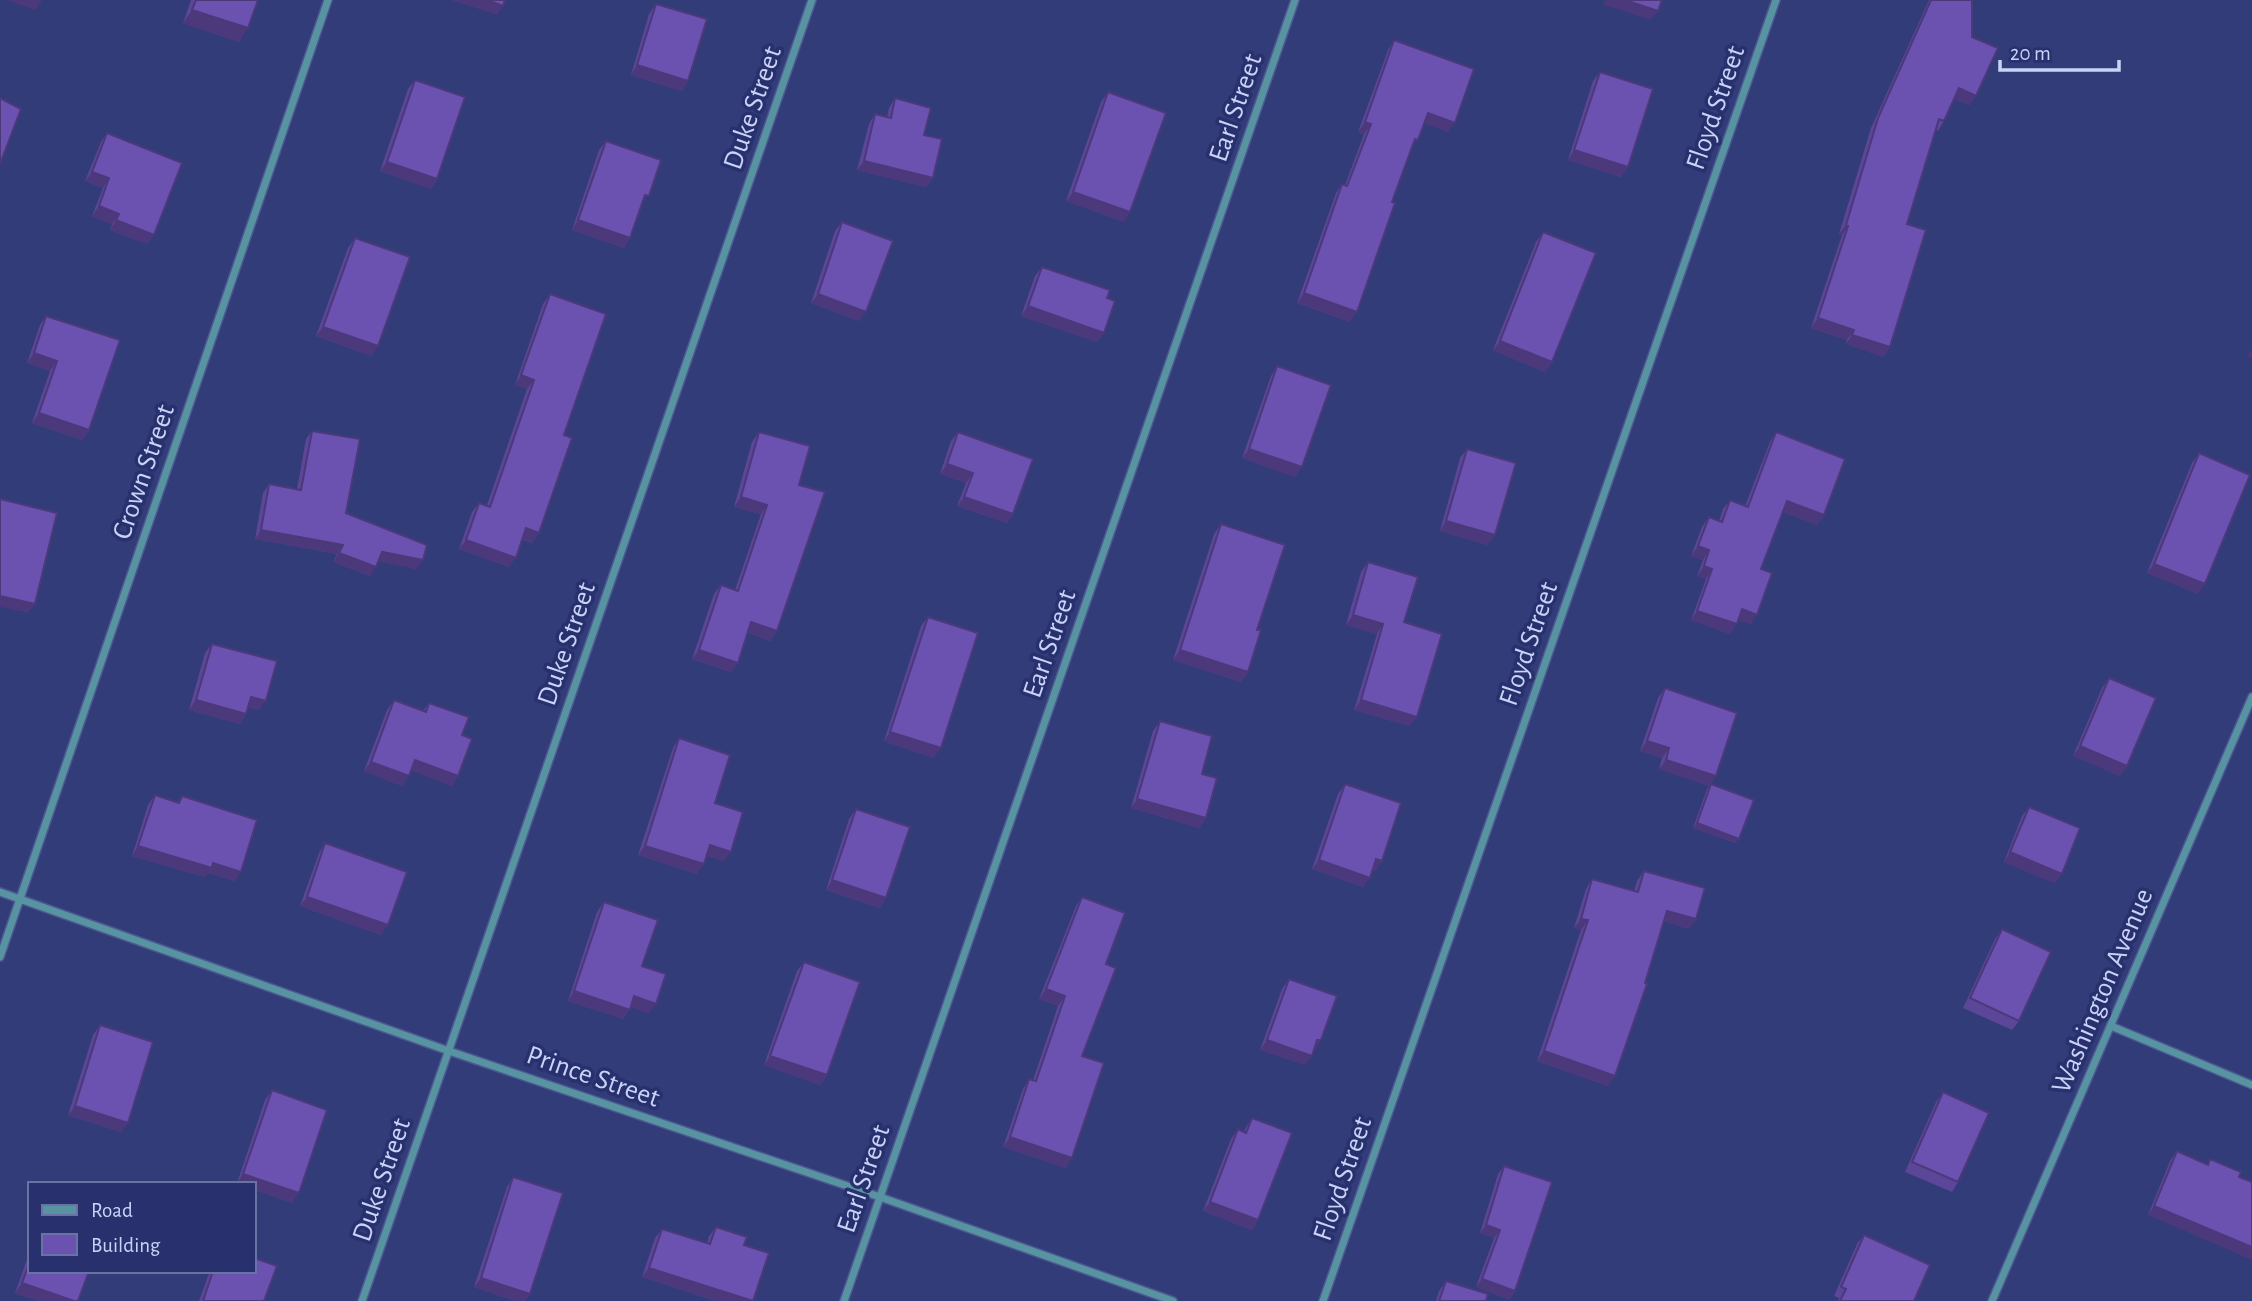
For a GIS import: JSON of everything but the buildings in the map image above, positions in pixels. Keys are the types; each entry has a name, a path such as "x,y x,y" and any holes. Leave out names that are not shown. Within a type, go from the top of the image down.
{"street":[{"name":"Crown Street","path":"0,957 328,0"},
{"name":"Duke Street","path":"362,1301 812,0"},
{"name":"Earl Street","path":"844,1301 1295,0"},
{"name":"Floyd Street","path":"1322,1301 1776,0"},
{"name":"Washington Avenue","path":"1992,1301 2252,698"},
{"name":"Prince Street","path":"0,892 449,1051 880,1197 1173,1301"},
{"path":"2111,1026 2252,1085"}]}
